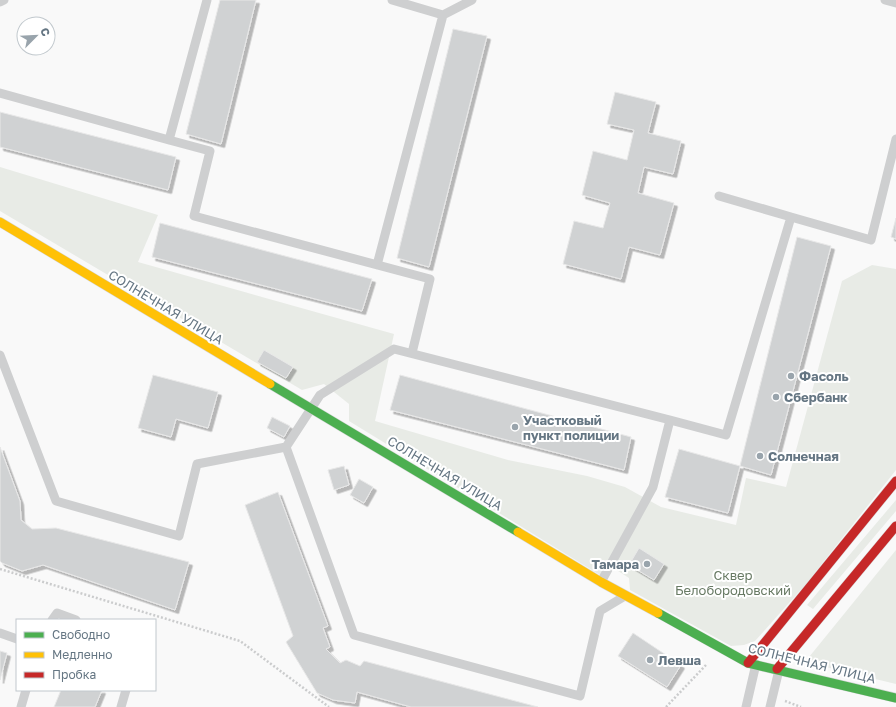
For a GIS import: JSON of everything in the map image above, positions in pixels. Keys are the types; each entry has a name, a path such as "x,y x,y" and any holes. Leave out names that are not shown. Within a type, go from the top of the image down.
{"street":[{"name":"СОЛНЕЧНАЯ УЛИЦА","path":"0,222 601,582 752,664 896,698"},
{"path":"752,664 776,630 896,481"},
{"path":"778,669 896,526"}],"lane":[{"path":"0,2 4,0"},
{"path":"169,140 207,0"},
{"path":"392,0 443,15 472,0"},
{"path":"886,0 896,3"},
{"path":"377,265 443,15"},
{"path":"0,93 210,151 194,216 430,279 412,353"},
{"path":"719,196 871,240 896,139"},
{"path":"0,355 56,500 179,536 198,464 286,447 320,395 394,349 726,435 790,217"},
{"path":"601,582 653,487 670,420"},
{"path":"286,447 354,635 580,696 600,611 626,595"},
{"path":"53,619 56,613 73,619"},
{"path":"0,633 16,639"},
{"path":"746,707 752,664"},
{"path":"770,707 778,669"},
{"path":"21,707 26,691"},
{"path":"121,707 126,691"}],"path":[{"path":"0,569 240,641 329,707"},
{"path":"666,707 706,665"},
{"path":"786,701 801,707"}],"green space":[{"name":"Сквер Белобородовский","path":"0,167 158,215 138,262 394,334 375,421 508,460 587,476 625,487 661,507 736,525 746,478 786,487 842,281 872,265 896,269 896,470 805,585 755,641 744,645 731,646 630,590 629,578 615,569 600,575 349,421 349,404 324,384 302,390 0,211"},
{"path":"896,500 896,511 813,609 807,605"},
{"path":"896,550 896,684 805,662"}],"building":[{"path":"220,0 256,0 221,144 186,134"},
{"path":"453,29 487,36 429,267 397,258"},
{"path":"615,92 656,102 648,133 681,141 673,174 644,167 638,193 674,203 660,255 629,247 621,279 563,264 574,221 603,228 610,203 582,195 593,151 627,160 634,130 607,124"},
{"path":"0,112 176,157 168,190 0,147"},
{"path":"896,218 896,239 891,237"},
{"path":"160,223 372,279 362,311 152,257"},
{"path":"797,237 831,246 771,475 740,466"},
{"path":"264,350 293,367 286,378 257,362"},
{"path":"153,375 218,392 208,428 176,419 171,437 138,428"},
{"path":"400,375 631,437 624,470 390,410"},
{"path":"272,417 290,426 284,437 267,428"},
{"path":"0,447 20,501 21,520 32,529 56,528 189,562 175,610 43,565 22,571 2,563 0,561"},
{"path":"679,449 740,466 728,513 665,497"},
{"path":"344,466 349,485 334,490 328,470"},
{"path":"359,479 373,487 364,503 350,495"},
{"path":"278,492 328,626 323,628 330,647 326,649 340,663 346,660 360,666 364,661 538,707 411,707 357,692 355,703 333,700 317,693 286,642 293,636 245,505"},
{"name":"Тамара","path":"639,548 664,564 654,580 629,565"},
{"name":"Левша","path":"633,633 681,665 667,687 618,656"},
{"path":"0,651 7,653 0,680"},
{"path":"61,691 102,691 95,707 54,707"}],"traffic: fast":[{"path":"270,384 518,532"},
{"path":"658,613 748,663 896,698"}],"traffic: slow":[{"path":"0,222 270,384"},
{"path":"518,532 601,582 658,613"}],"traffic: jam":[{"path":"748,663 896,481"},
{"path":"777,669 896,526"}],"place":[{"name":"Фасоль","path":"791,376"},
{"name":"Сбербанк","path":"776,397"},
{"name":"Участковый пункт полиции","path":"515,427"},
{"name":"Солнечная","path":"760,456"},
{"name":"Тамара","path":"647,564"},
{"name":"Левша","path":"650,660"}]}
